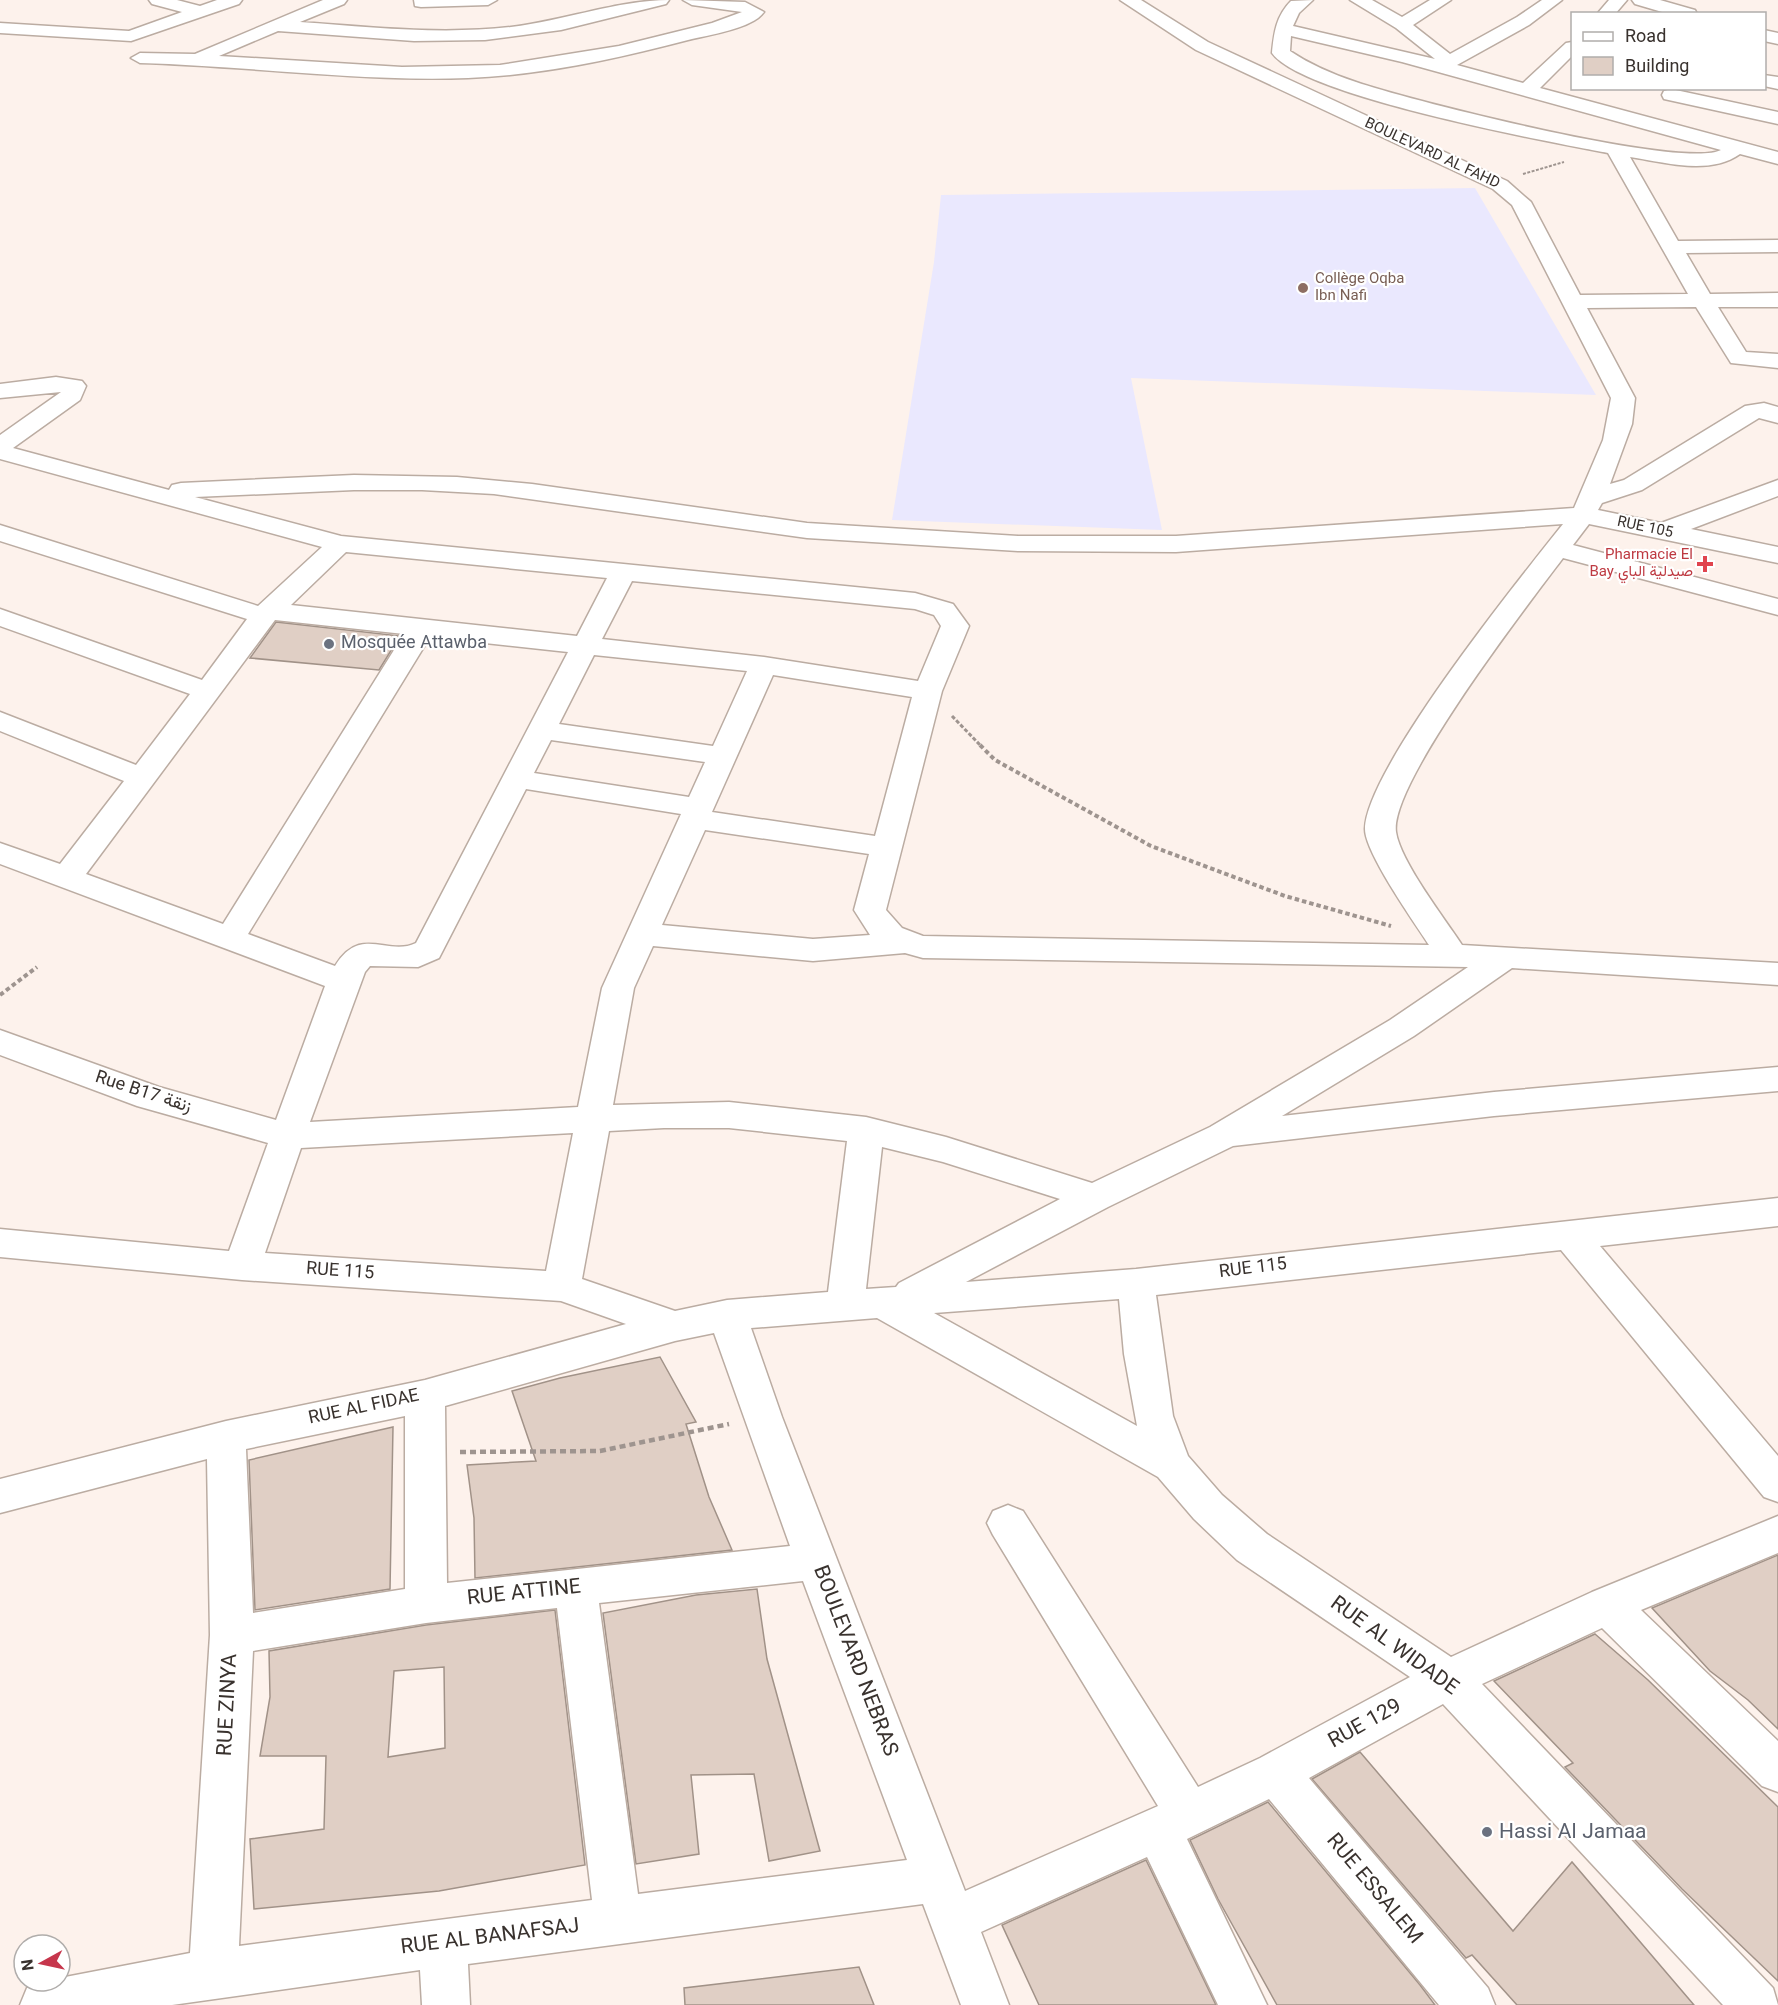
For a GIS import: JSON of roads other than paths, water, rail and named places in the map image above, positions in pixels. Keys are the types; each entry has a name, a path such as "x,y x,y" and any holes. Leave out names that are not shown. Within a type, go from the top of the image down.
{"street":[{"path":"158,0 202,12"},
{"path":"0,28 136,35 233,0"},
{"path":"196,59 338,0"},
{"path":"384,32 422,1 488,0"},
{"path":"277,26 458,36 512,32 587,20 660,0"},
{"path":"140,58 196,59 411,72 516,69 587,58 660,42 755,12 745,8 692,0"},
{"name":"BOULEVARD AL FAHD","path":"1129,0 1202,46 1508,190 1521,202 1618,385 1624,405 1622,418 1587,506 1488,641 1416,746 1381,812 1381,839 1446,946"},
{"path":"1304,0 1288,13 1282,29 1283,56 1346,84 1443,113 1668,158 1705,160 1724,157 1736,148"},
{"path":"1359,0 1402,24 1447,64"},
{"path":"1402,24 1442,0"},
{"path":"1447,64 1523,21 1553,0"},
{"path":"1607,12 1618,0"},
{"path":"1641,0 1682,12"},
{"path":"31,13 104,33"},
{"path":"1282,29 1447,64 1526,91 1778,158"},
{"path":"1526,91 1571,48"},
{"path":"1639,121 1674,92 1778,118"},
{"path":"1615,148 1702,300 1739,358 1778,361"},
{"path":"1671,247 1778,246"},
{"path":"1573,302 1778,300"},
{"path":"0,391 56,384 74,386 72,395 0,446"},
{"path":"147,491 356,483 456,484 573,496 669,515 892,538 1119,545 1176,544 1587,506 1633,485 1754,411 1764,410 1778,416"},
{"path":"0,452 340,544 934,604 946,609 952,616 955,626 928,692 870,910 875,923 887,935 904,943 923,947 1446,946 1506,957 1778,974"},
{"path":"1661,532 1778,487"},
{"name":"RUE 105","path":"1587,506 1661,532 1778,555"},
{"path":"0,533 266,613 586,644 764,665 928,692"},
{"path":"67,878 266,613 340,544"},
{"path":"1557,549 1778,607"},
{"path":"242,1266 343,981 352,965 362,955 418,956 428,950 623,573"},
{"path":"0,617 207,691"},
{"path":"231,938 422,627"},
{"path":"562,1287 618,988 764,665"},
{"path":"0,721 141,778"},
{"path":"543,730 721,756"},
{"path":"518,779 696,814 887,847"},
{"path":"0,853 343,981"},
{"path":"642,934 813,950 904,943"},
{"path":"875,1302 1222,1136 1402,1028 1506,957"},
{"name":"Rue B17 زنقة","path":"0,1042 149,1097 288,1136 664,1115 729,1115 867,1130 946,1150 1095,1197"},
{"path":"1222,1136 1518,1101 1778,1079"},
{"path":"867,1130 875,1302"},
{"name":"RUE 115","path":"727,1315 1136,1283 1778,1212"},
{"path":"1570,1235 1778,1485"},
{"name":"RUE 115","path":"0,1243 242,1266 562,1287 675,1326"},
{"name":"RUE AL WIDADE","path":"1136,1283 1143,1354 1153,1416 1172,1465 1208,1507 1252,1547 1448,1679 1756,2005"},
{"path":"875,1302 1172,1465"},
{"name":"RUE AL FIDAE","path":"0,1496 226,1437 424,1396 675,1326 727,1315"},
{"name":"BOULEVARD NEBRAS","path":"727,1315 762,1417 985,2005"},
{"path":"424,1396 426,1604"},
{"name":"RUE ZINYA","path":"213,1973 232,1635 226,1437"},
{"path":"1008,1523 1174,1822 1243,2005"},
{"name":"RUE 129","path":"945,1899 1174,1822 1276,1773 1448,1679 1607,1605 1778,1534"},
{"name":"RUE ATTINE","path":"232,1635 426,1604 817,1561"},
{"path":"576,1587 618,1920"},
{"path":"1607,1605 1778,1771"},
{"name":"RUE ESSALEM","path":"1276,1773 1471,2005"},
{"name":"RUE AL BANAFSAJ","path":"44,2005 213,1973 618,1920 945,1899"},
{"path":"443,1943 446,2005"}],"place":[{"name":"Collège Oqba Ibn Nafi","path":"1303,288"},
{"name":"Pharmacie El Bay صيدلية الباي","path":"1705,564"},
{"name":"Mosquée Attawba","path":"329,644"},
{"name":"Hassi Al Jamaa","path":"1487,1832"}]}
